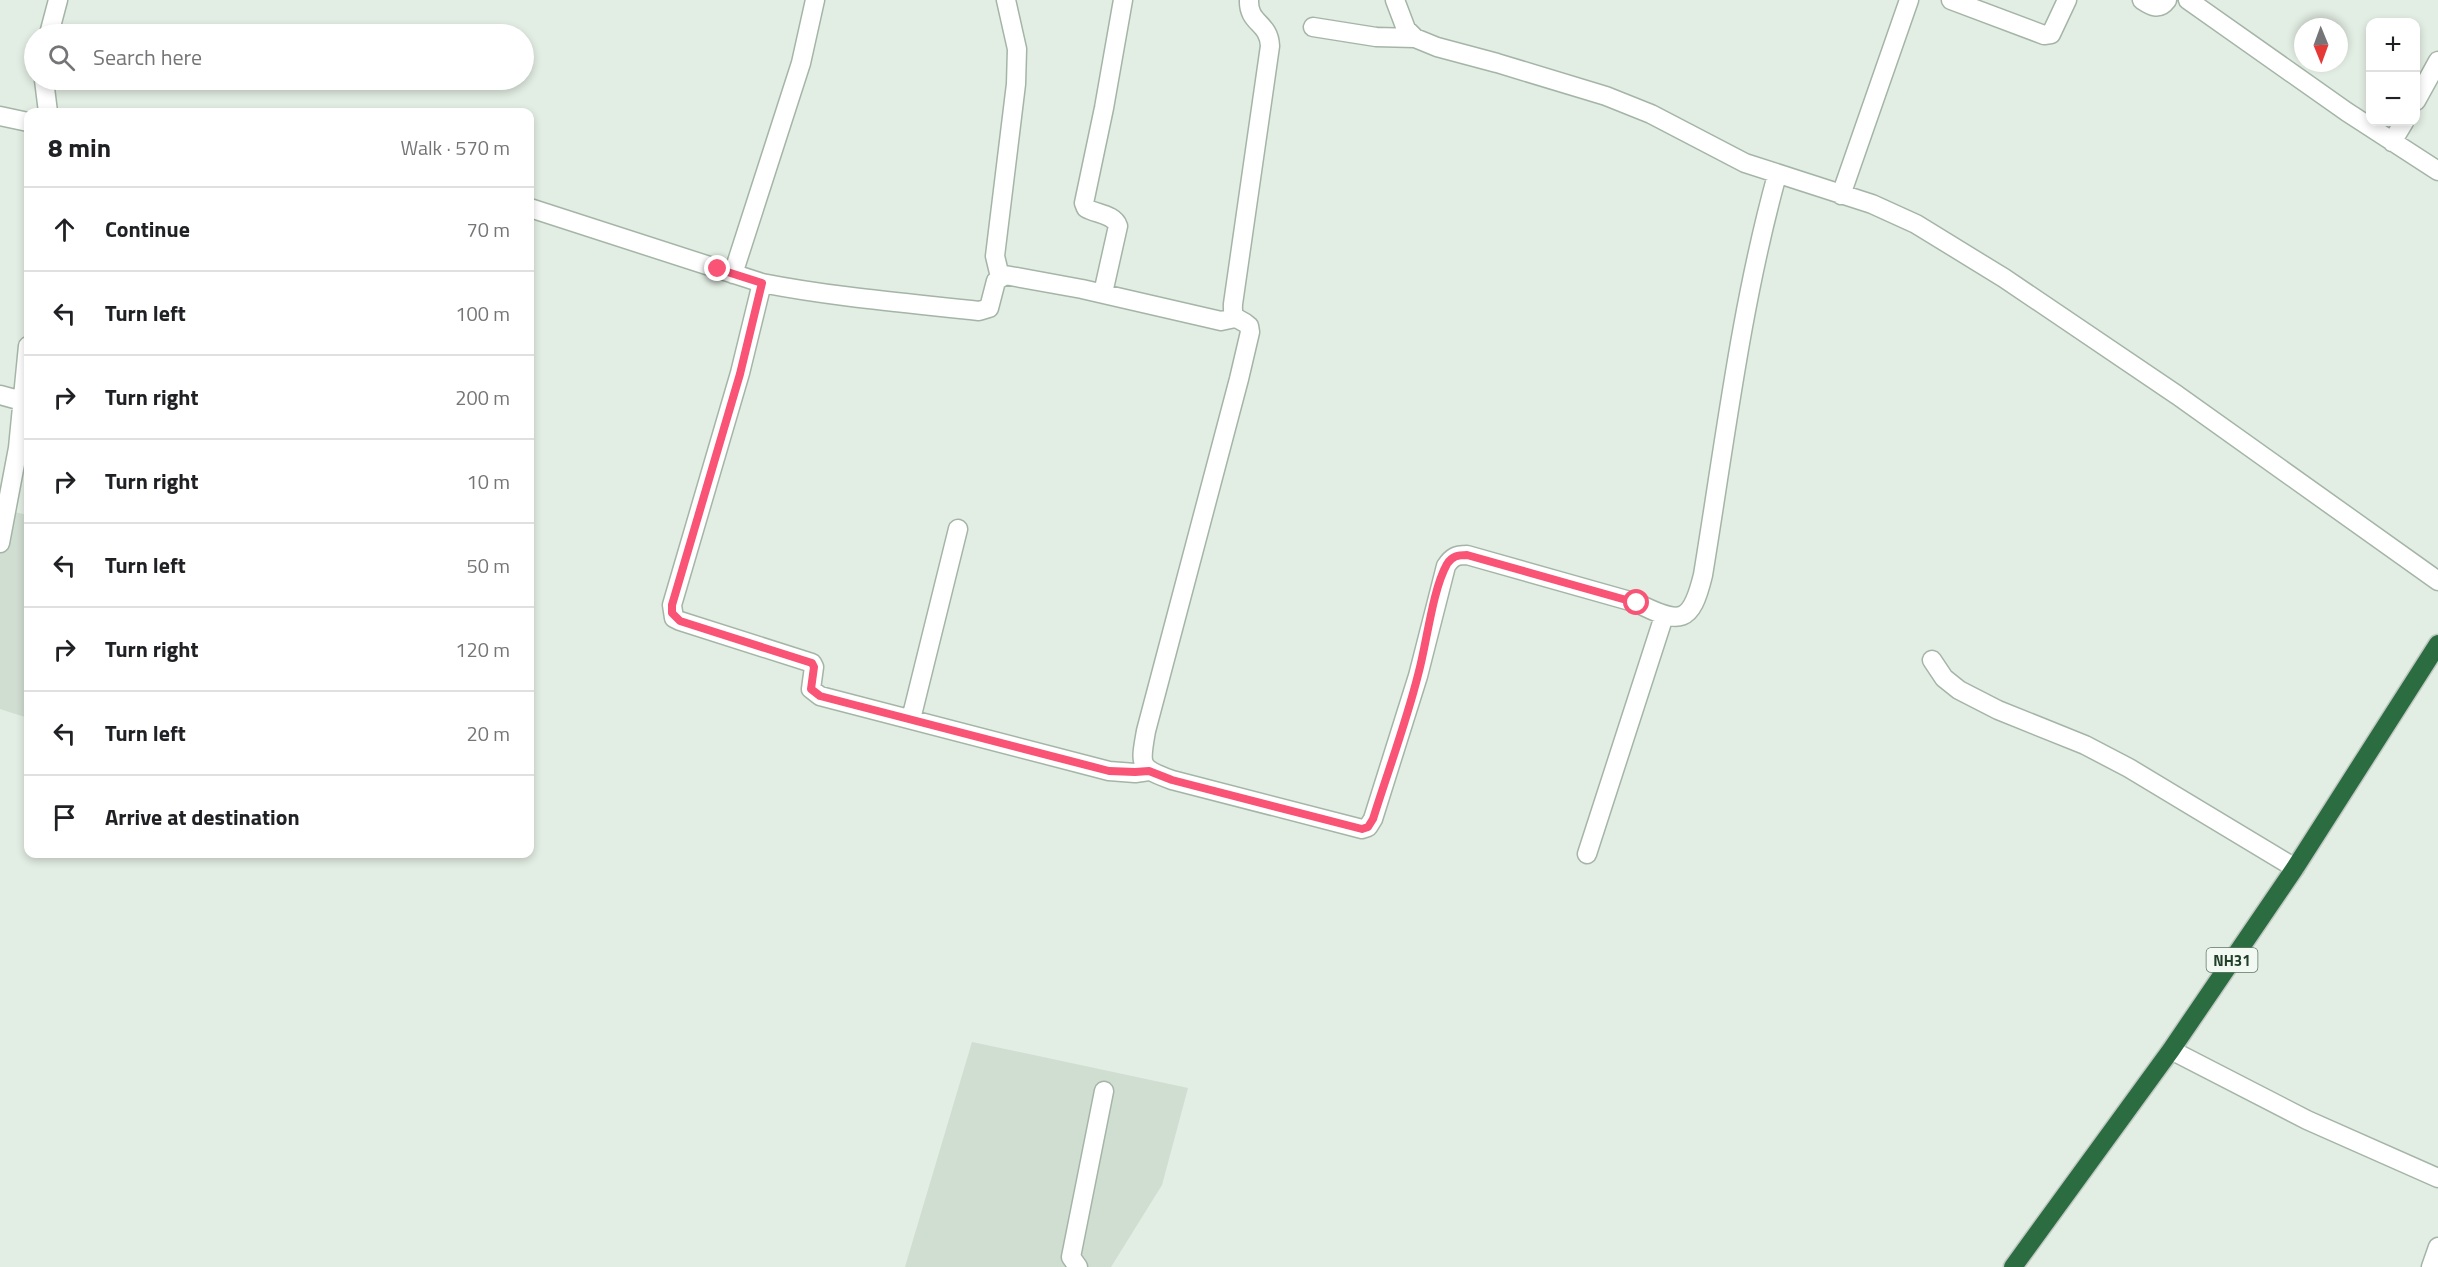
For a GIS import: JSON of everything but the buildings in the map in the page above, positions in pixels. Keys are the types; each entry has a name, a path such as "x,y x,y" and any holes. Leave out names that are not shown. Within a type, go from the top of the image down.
{"highway":[{"name":"NH31","path":"2013,1267 2171,1050 2295,867 2438,644"}],"street":[{"path":"52,24 58,0"},
{"path":"734,274 801,63 814,0"},
{"path":"1000,277 995,256 1016,84 1017,49 1006,0"},
{"path":"1103,294 1118,226 1113,219 1090,211 1084,203 1123,0"},
{"path":"1235,318 1233,304 1270,46 1270,35 1251,14 1249,0"},
{"path":"1395,0 1406,29 1415,38"},
{"path":"1841,195 1909,0"},
{"path":"1950,0 2044,35 2051,34 2055,28 2067,0"},
{"path":"2142,0 2153,7 2159,7 2168,0"},
{"path":"2188,0 2392,142 2438,171"},
{"path":"1313,27 1376,37 1415,38 1437,47 1606,96 1651,114 1745,163 1872,204 1916,224 1971,256 2177,395 2438,581"},
{"path":"2420,92 2438,61"},
{"path":"45,90 48,108"},
{"path":"0,116 24,121"},
{"path":"2392,142 2402,126"},
{"path":"762,283 740,374 672,605 672,613 680,621 812,663 814,667 811,689 820,696 1109,771 1149,771 1172,780 1362,829 1368,827 1373,819 1418,676 1446,566 1451,559 1458,555 1467,555 1637,603 1664,616 1675,617 1691,611 1697,600 1703,575 1753,276 1764,221 1777,175"},
{"path":"534,209 762,283 865,299 979,310 989,308 996,281 1005,275 1208,318 1228,321 1235,318 1245,322 1250,332 1239,379 1146,731 1142,753 1143,764 1149,771"},
{"path":"0,543 12,490 24,382"},
{"path":"0,395 22,400"},
{"path":"911,719 958,529"},
{"path":"1587,854 1664,616"},
{"path":"1932,660 1944,678 1959,690 1998,710 2085,745 2129,768 2295,867"},
{"path":"2171,1050 2307,1120 2438,1178"},
{"path":"1078,1267 1071,1257 1104,1091"},
{"path":"2431,1267 2438,1247"}],"shaded area":[{"path":"0,509 24,514 24,717 0,709"},
{"path":"972,1042 1188,1088 1162,1185 1111,1267 905,1267"}],"route":[{"path":"718,269 762,283 740,374 672,605 672,613 674,618 680,621 812,663 814,667 811,689 820,696 1109,771 1149,771 1172,780 1362,829 1368,827 1373,819 1418,676 1438,591 1446,566 1451,559 1458,555 1467,555 1637,603"}]}
